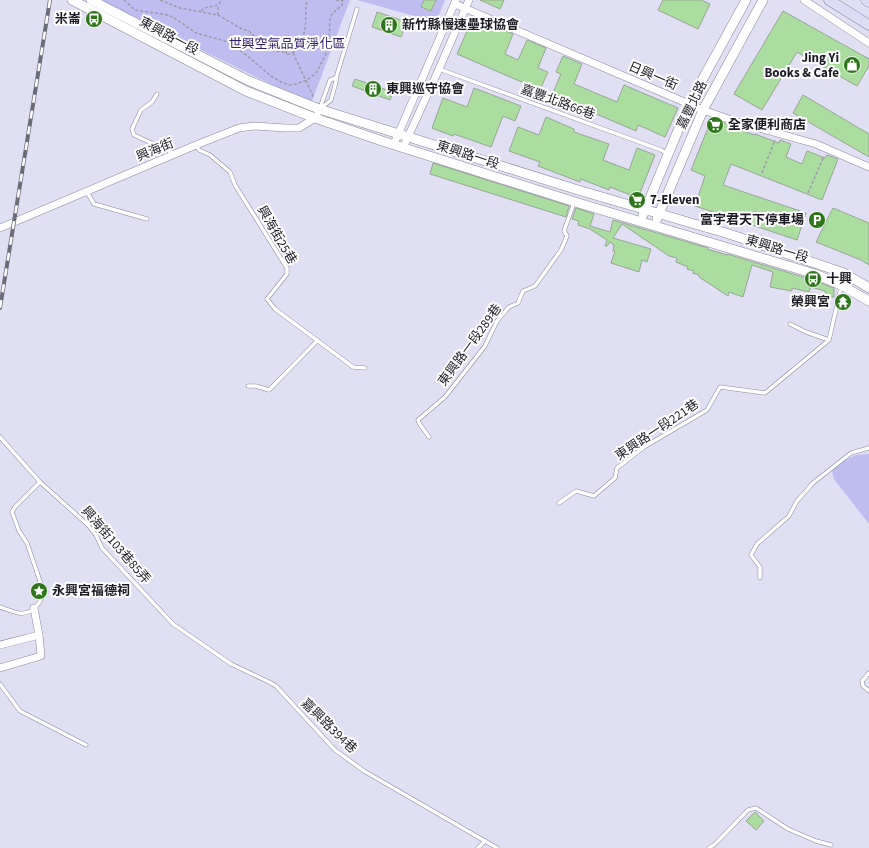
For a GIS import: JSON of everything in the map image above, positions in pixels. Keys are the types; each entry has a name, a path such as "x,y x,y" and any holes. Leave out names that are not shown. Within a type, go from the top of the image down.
{"main road":[{"path":"829,0 869,25"}],"street":[{"name":"東興路一段","path":"72,0 246,91 317,114 403,148 574,202 815,274 841,285 869,300"},
{"name":"東興路一段","path":"90,0 100,2 247,80 317,114 399,134 644,210 729,234 844,273 869,288"},
{"path":"403,148 469,0"},
{"name":"嘉豐北路","path":"641,222 644,210 690,104 746,0"},
{"name":"嘉豐北路","path":"654,226 702,110 763,0"},
{"path":"804,0 869,43"},
{"path":"394,144 456,2"},
{"name":"日興一街","path":"456,2 466,8 702,110 734,121 816,144 869,167"},
{"name":"興海街","path":"0,228 196,145 240,128 255,126 299,128 317,114"},
{"path":"0,668 41,656 34,608"},
{"path":"0,645 39,635"}],"lane":[{"path":"317,114 331,100 336,78 357,10"},
{"name":"嘉豐北路66巷","path":"439,69 669,154"},
{"path":"317,114 330,80 336,78"},
{"path":"156,94 152,102 141,110 132,132 134,135 176,154"},
{"name":"興海街25巷","path":"196,145 199,150 210,155 230,172 235,185 287,268 288,274 267,299 269,303 353,367 365,368"},
{"path":"87,192 94,204 147,219"},
{"name":"東興路一段289巷","path":"429,437 418,420 445,397 485,346 497,320 509,307 518,303 523,292 535,286 557,256 565,243 567,236 564,231 574,202"},
{"path":"790,324 806,332 829,340 844,273"},
{"name":"東興路一段221巷","path":"559,503 576,490 594,496 615,478 617,468 644,447 707,410 720,387 765,393 829,340"},
{"path":"248,386 256,386 269,390 317,341"},
{"name":"興海街103巷85弄","path":"0,437 40,482 88,524 96,535 102,548 174,624"},
{"path":"760,578 760,567 752,555 757,544 789,516 797,501 813,483 852,453 869,448"},
{"path":"0,607 20,613 28,612 39,604 43,592 26,543 12,512 15,506 40,482"},
{"name":"嘉興路394巷","path":"174,624 231,664 276,686 313,728 335,750 364,771 497,848"},
{"path":"869,674 862,681 863,686 869,691"},
{"path":"0,684 20,711 86,745"},
{"path":"709,848 715,844 748,810 756,808 788,829 816,841 831,845"},
{"path":"478,848 485,841"},
{"path":"715,844 718,848"}],"path":[{"path":"124,0 135,10 168,15 196,33 232,44 277,80 290,84 296,84 307,80 316,73 326,54 329,41 330,19 332,14 342,5 343,0 336,0"},
{"path":"160,0 180,8 218,15 242,29 249,31 258,40 274,50 286,52 287,55 296,51 295,47 304,36 306,27 305,13 307,0"},
{"path":"218,15 218,5 222,0"},
{"path":"201,12 204,8 218,5"},
{"path":"286,52 285,47 291,44 295,47"},
{"path":"293,52 307,80 317,114"},
{"path":"762,173 778,133"},
{"path":"808,193 826,148"}],"green space":[{"name":"世興空氣品質淨化區","path":"102,0 350,0 311,104"},
{"name":"世興空氣品質淨化區","path":"357,0 445,0 436,22"},
{"path":"869,454 869,524 834,479 831,467 856,455"}],"building":[{"path":"424,0 436,0 431,11 421,7"},
{"path":"480,0 504,0 500,9"},
{"path":"663,0 701,0 710,4 698,29 658,10"},
{"path":"783,11 869,59 869,66 857,86 797,52 762,110 734,94"},
{"name":"新竹縣慢速壘球協會","path":"377,12 407,22 401,37 372,27"},
{"path":"473,17 513,34 505,54 518,60 527,40 546,48 538,68 548,72 540,90 457,54"},
{"path":"563,56 582,64 574,84 617,102 624,85 678,108 665,137 638,125 636,131 552,95 561,74 556,72"},
{"name":"東興巡守協會","path":"355,79 393,92 390,100 352,86"},
{"path":"474,88 521,106 515,121 503,116 491,147 432,128 443,98 467,107"},
{"path":"803,95 869,134 869,157 793,113"},
{"path":"546,117 574,129 574,132 609,144 603,160 629,170 637,148 655,155 638,198 610,187 609,190 581,179 580,182 538,166 540,162 509,151 518,127 539,135"},
{"path":"712,118 754,135 755,134 779,143 780,140 791,144 786,157 802,164 807,151 825,158 827,155 838,159 822,200 731,164 723,185 806,213 797,240 695,206 705,176 691,170"},
{"path":"433,163 569,206 566,217 430,174"},
{"path":"576,208 594,214 590,226 610,232 613,220 813,280 834,288 834,297 826,298 825,291 811,287 809,292 792,288 792,291 770,287 773,272 752,265 743,297 729,292 728,296 699,277 699,275 693,273 694,271 687,269 688,267 676,262 677,258 669,256 622,224 613,238 651,249 647,262 642,260 639,272 611,263 615,251 613,251 614,245 610,242 607,246 605,246 607,240 590,229 578,225 579,221 572,219"},
{"path":"833,208 869,223 869,265 861,260 816,242"},
{"path":"755,812 764,821 756,830 746,821"}],"railway":[{"path":"0,308 50,0"}],"place":[{"name":"米崙","path":"94,19"},
{"name":"新竹縣慢速壘球協會","path":"389,25"},
{"name":"Jing Yi Books & Cafe","path":"852,65"},
{"name":"東興巡守協會","path":"373,89"},
{"name":"全家便利商店","path":"715,125"},
{"name":"7-Eleven","path":"637,200"},
{"name":"富宇君天下停車場","path":"817,220"},
{"name":"十興","path":"813,279"},
{"name":"榮興宮","path":"843,302"},
{"name":"永興宮福德祠","path":"39,591"}]}
